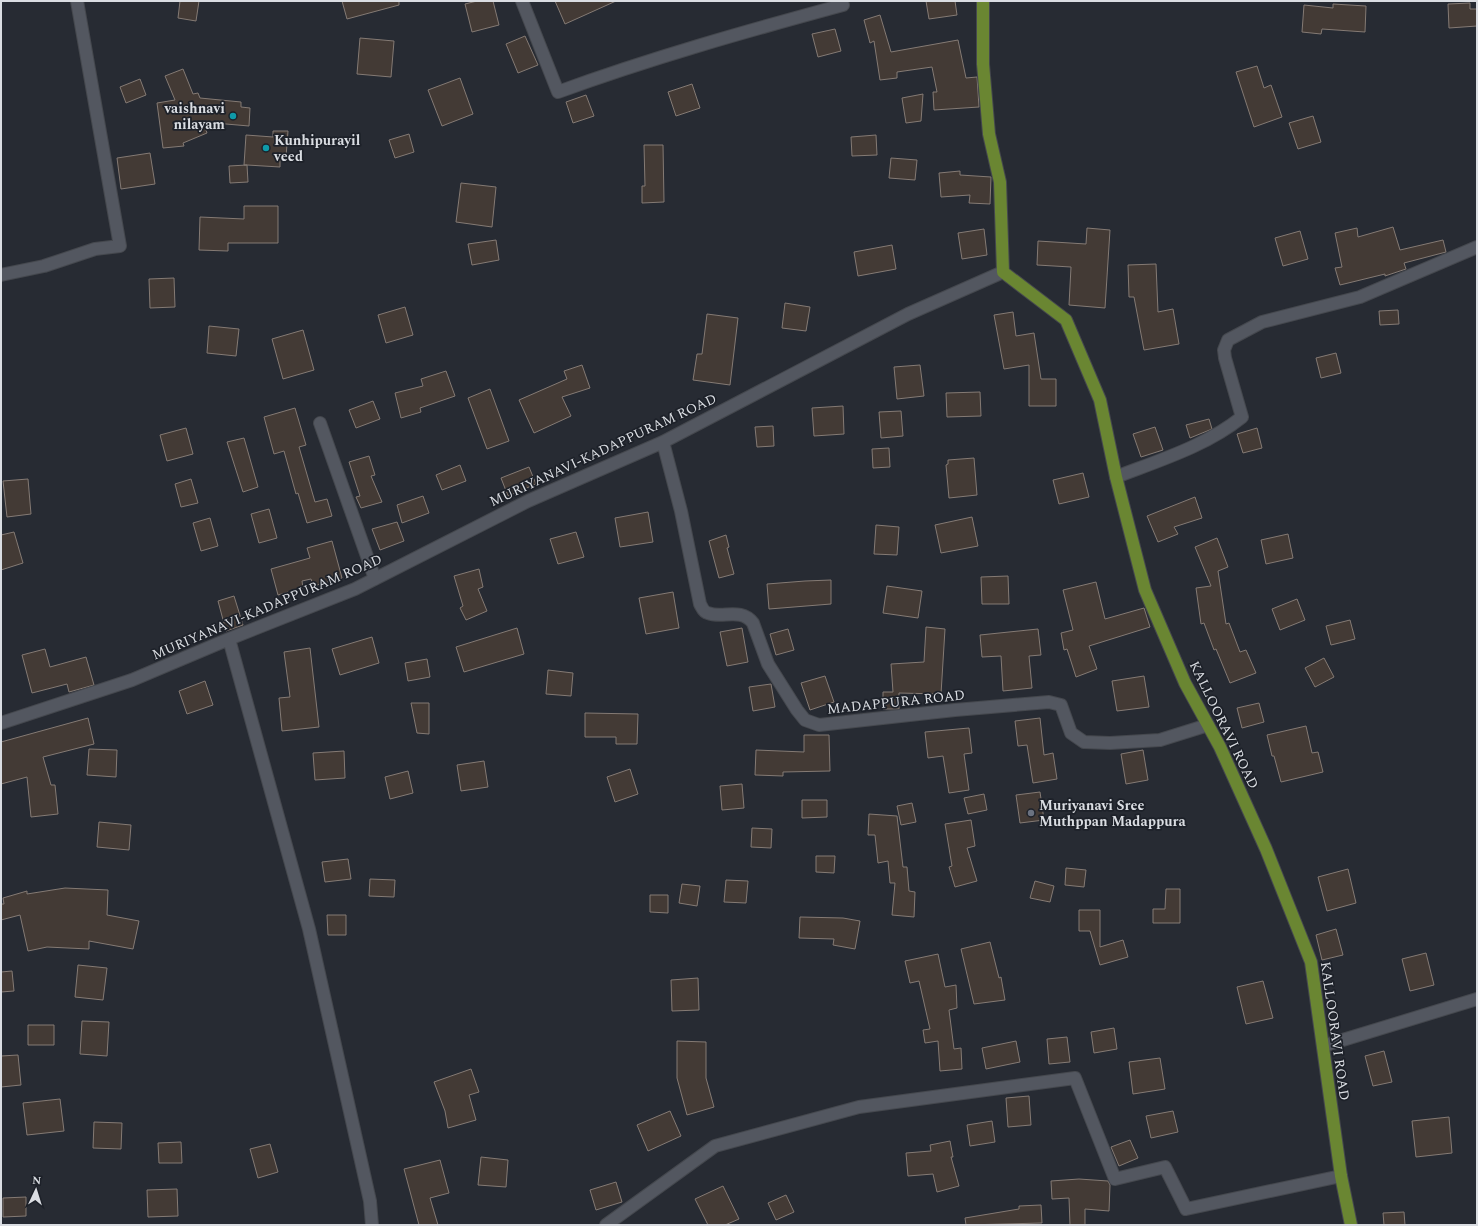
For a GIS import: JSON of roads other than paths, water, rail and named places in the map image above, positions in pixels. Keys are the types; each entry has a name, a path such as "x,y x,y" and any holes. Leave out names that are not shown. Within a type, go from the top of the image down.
{"main road":[{"path":"982,1 983,64 989,134 1000,182 1003,272"},
{"name":"KALLOORAVI ROAD","path":"1003,272 1066,320 1100,400 1116,477 1146,590 1185,683 1220,747 1266,849 1311,962 1341,1176 1351,1225"}],"street":[{"path":"522,1 558,92 621,69 846,2"},
{"path":"1,275 44,266 95,249 120,246 78,2"},
{"path":"1116,477 1189,448 1224,432 1242,417 1225,358 1224,350 1228,340 1262,322 1360,297 1477,247"},
{"name":"MURIYANAVI-KADAPPURAM ROAD","path":"1,723 132,680 229,639 355,589 528,501 663,442 908,314 1003,272"},
{"path":"320,423 375,579"},
{"name":"MADAPPURA ROAD","path":"663,442 681,511 700,604 704,611 708,614 731,613 750,618 768,664 805,720 819,725 956,710 1049,702 1061,705 1071,733 1084,742 1110,743 1160,740 1208,725"},
{"path":"229,639 309,929 370,1201 372,1225"},
{"path":"1323,1046 1477,999"},
{"path":"606,1225 715,1146 859,1107 1075,1078 1115,1179 1165,1167 1186,1209 1341,1176"}],"place":[{"name":"vaishnavi nilayam","path":"233,116"},
{"name":"Kunhipurayil veed","path":"266,148"},
{"name":"Muriyanavi Sree Muthppan Madappura","path":"1031,813"}]}
